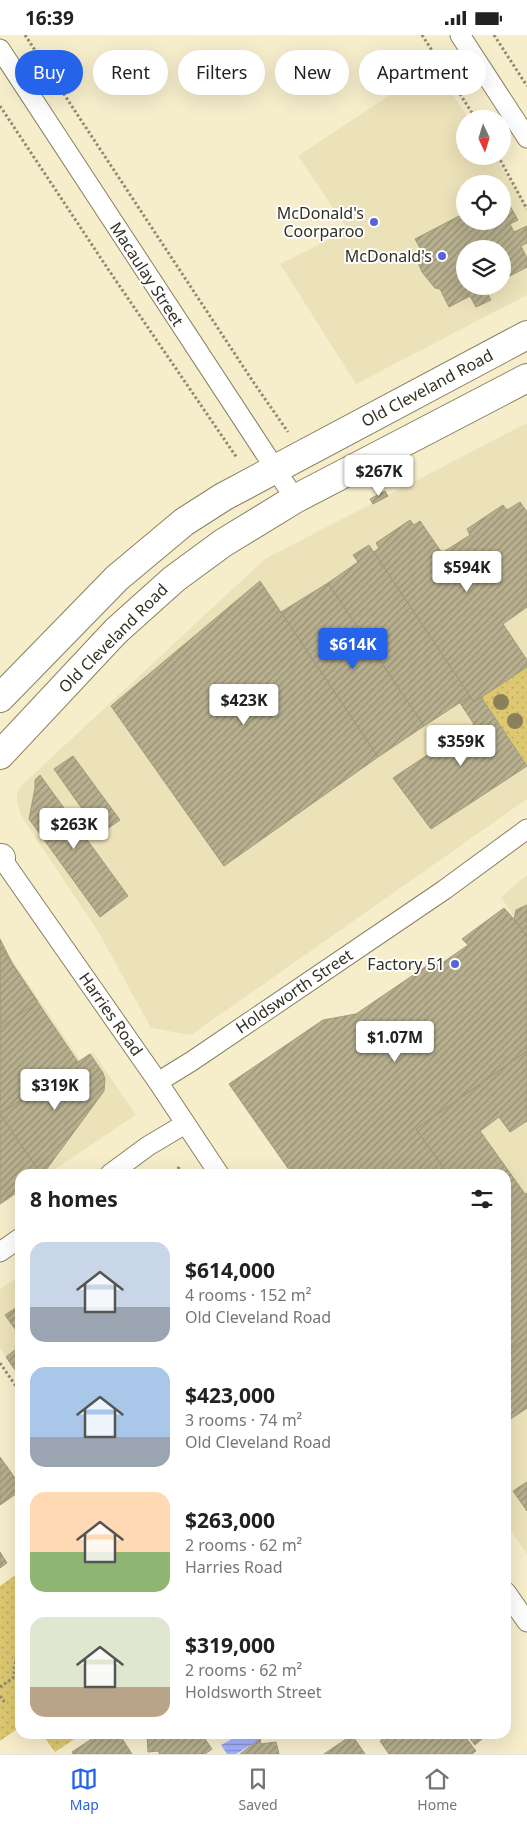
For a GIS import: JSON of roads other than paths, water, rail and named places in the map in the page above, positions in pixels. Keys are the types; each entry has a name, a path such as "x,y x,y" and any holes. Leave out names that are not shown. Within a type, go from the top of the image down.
{"highway":[{"name":"Old Cleveland Road","path":"3,689 117,577 184,522 223,497 527,335"},
{"name":"Old Cleveland Road","path":"0,755 116,631 159,591 223,543 295,499 527,378"}],"street":[{"path":"460,35 527,138"},
{"name":"Macaulay Street","path":"0,49 295,499"},
{"name":"Holdsworth Street","path":"158,1082 192,1061 444,890 527,829"},
{"name":"Harries Road","path":"0,857 158,1082 216,1169"},
{"path":"117,1169 148,1146 185,1124"},
{"path":"0,1252 15,1242"},
{"path":"511,1599 527,1622"}],"water":[{"path":"232,1739 261,1739 236,1754 227,1754 221,1745"}],"place":[{"name":"McDonald's Coorparoo","path":"374,222"},
{"name":"McDonald's","path":"442,256"},
{"name":"Factory 51","path":"455,964"}]}
